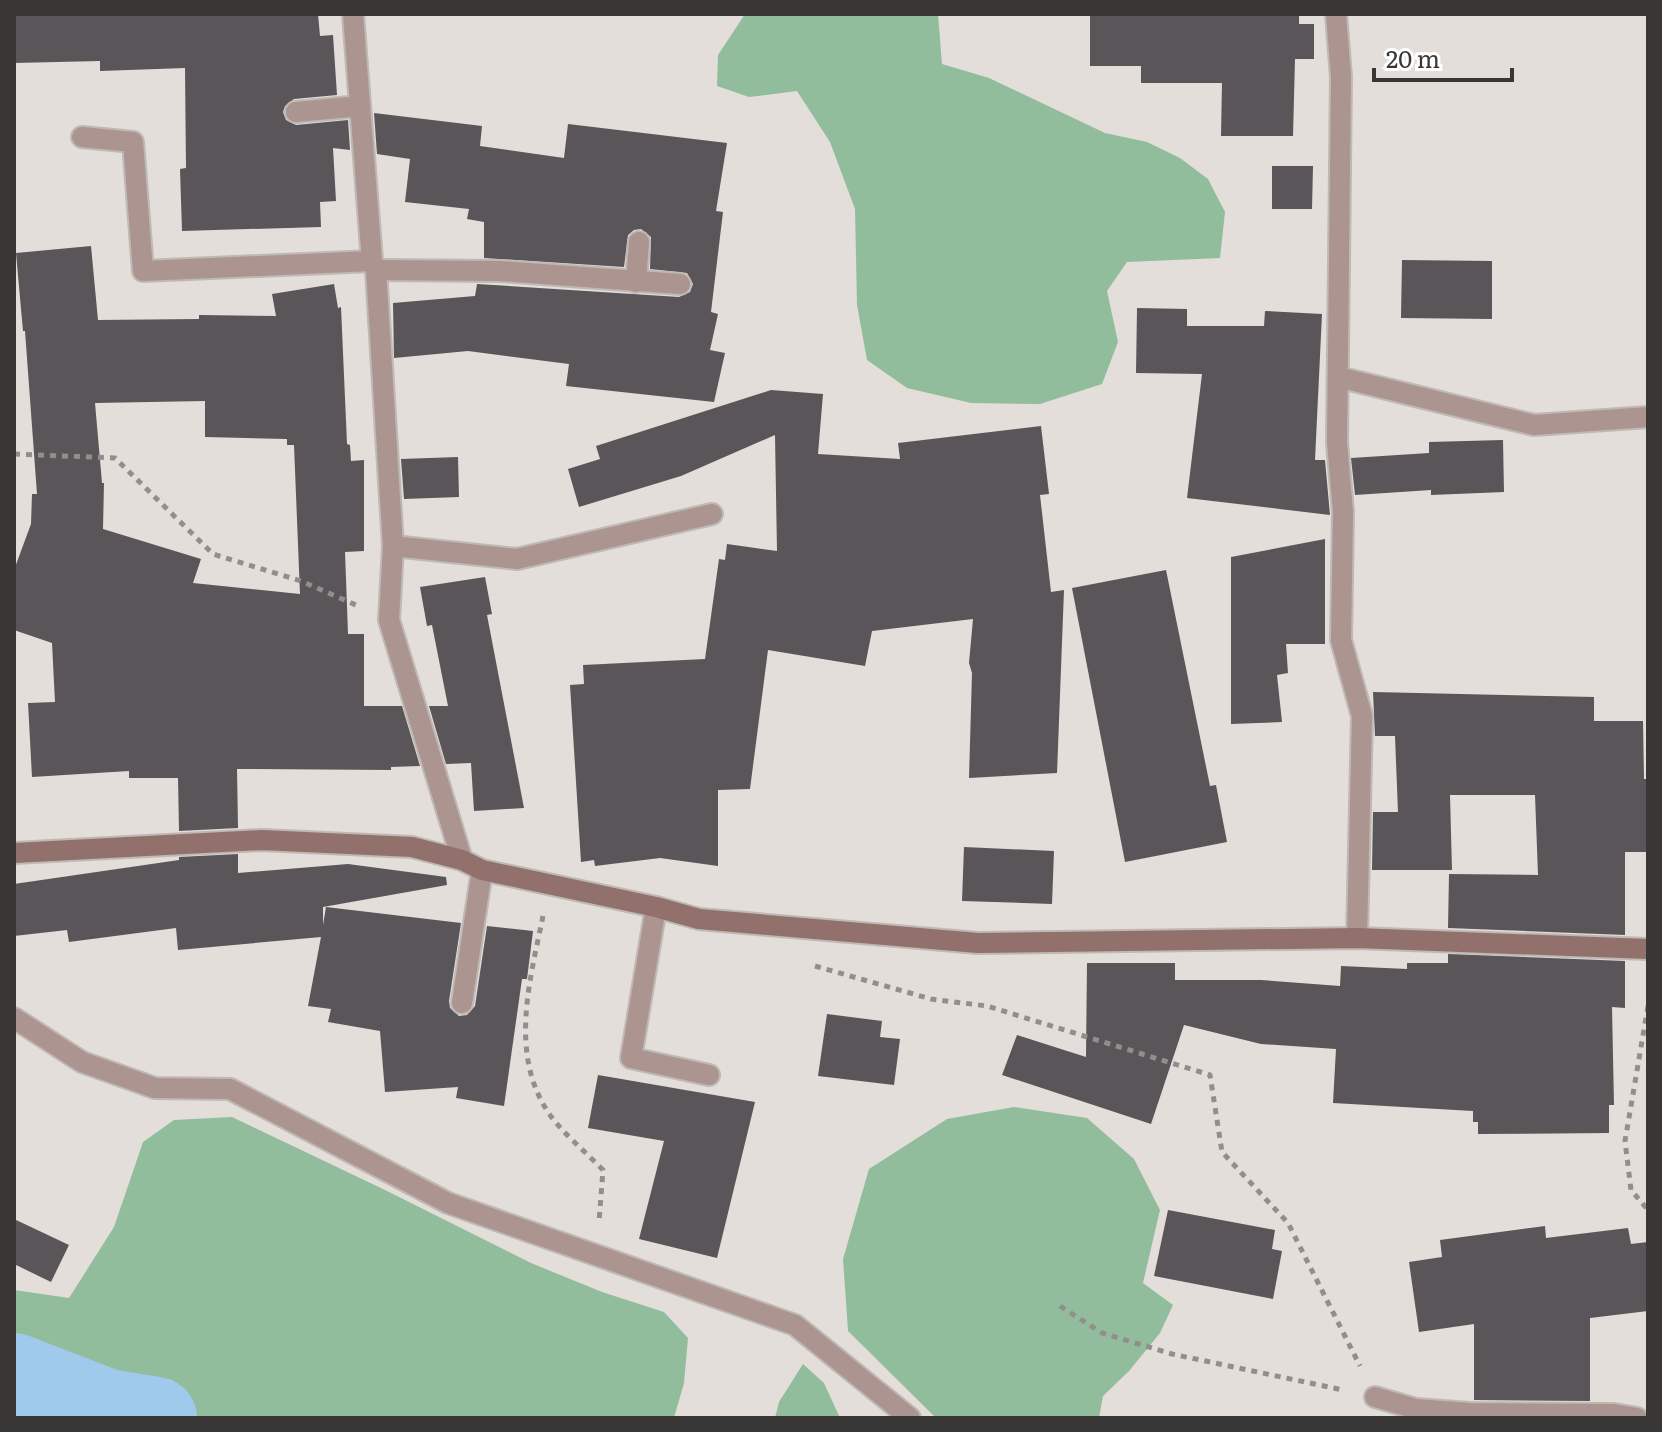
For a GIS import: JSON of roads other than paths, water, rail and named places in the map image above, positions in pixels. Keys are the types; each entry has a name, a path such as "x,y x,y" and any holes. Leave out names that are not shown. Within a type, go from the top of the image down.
{"street":[{"path":"353,14 393,546 389,620 462,860"},
{"path":"1336,14 1341,77 1337,442 1343,512 1341,640 1362,716 1357,938"},
{"path":"296,112 360,106"},
{"path":"82,137 133,142 143,271 374,266 500,271 680,284"},
{"path":"636,282 639,242"},
{"path":"1338,377 1534,425 1648,417"},
{"path":"393,546 517,559 712,514"},
{"path":"14,853 262,840 412,847 462,860 482,870 699,919 978,943 1357,938 1648,949"},
{"path":"462,1003 482,870"},
{"path":"656,907 631,1058 709,1075"},
{"path":"14,1018 82,1062 155,1088 230,1089 448,1203 795,1325 910,1418"},
{"path":"1375,1397 1416,1409 1469,1413 1614,1414 1637,1418"}],"waterway":[{"path":"14,1374 107,1410 156,1418"}]}
